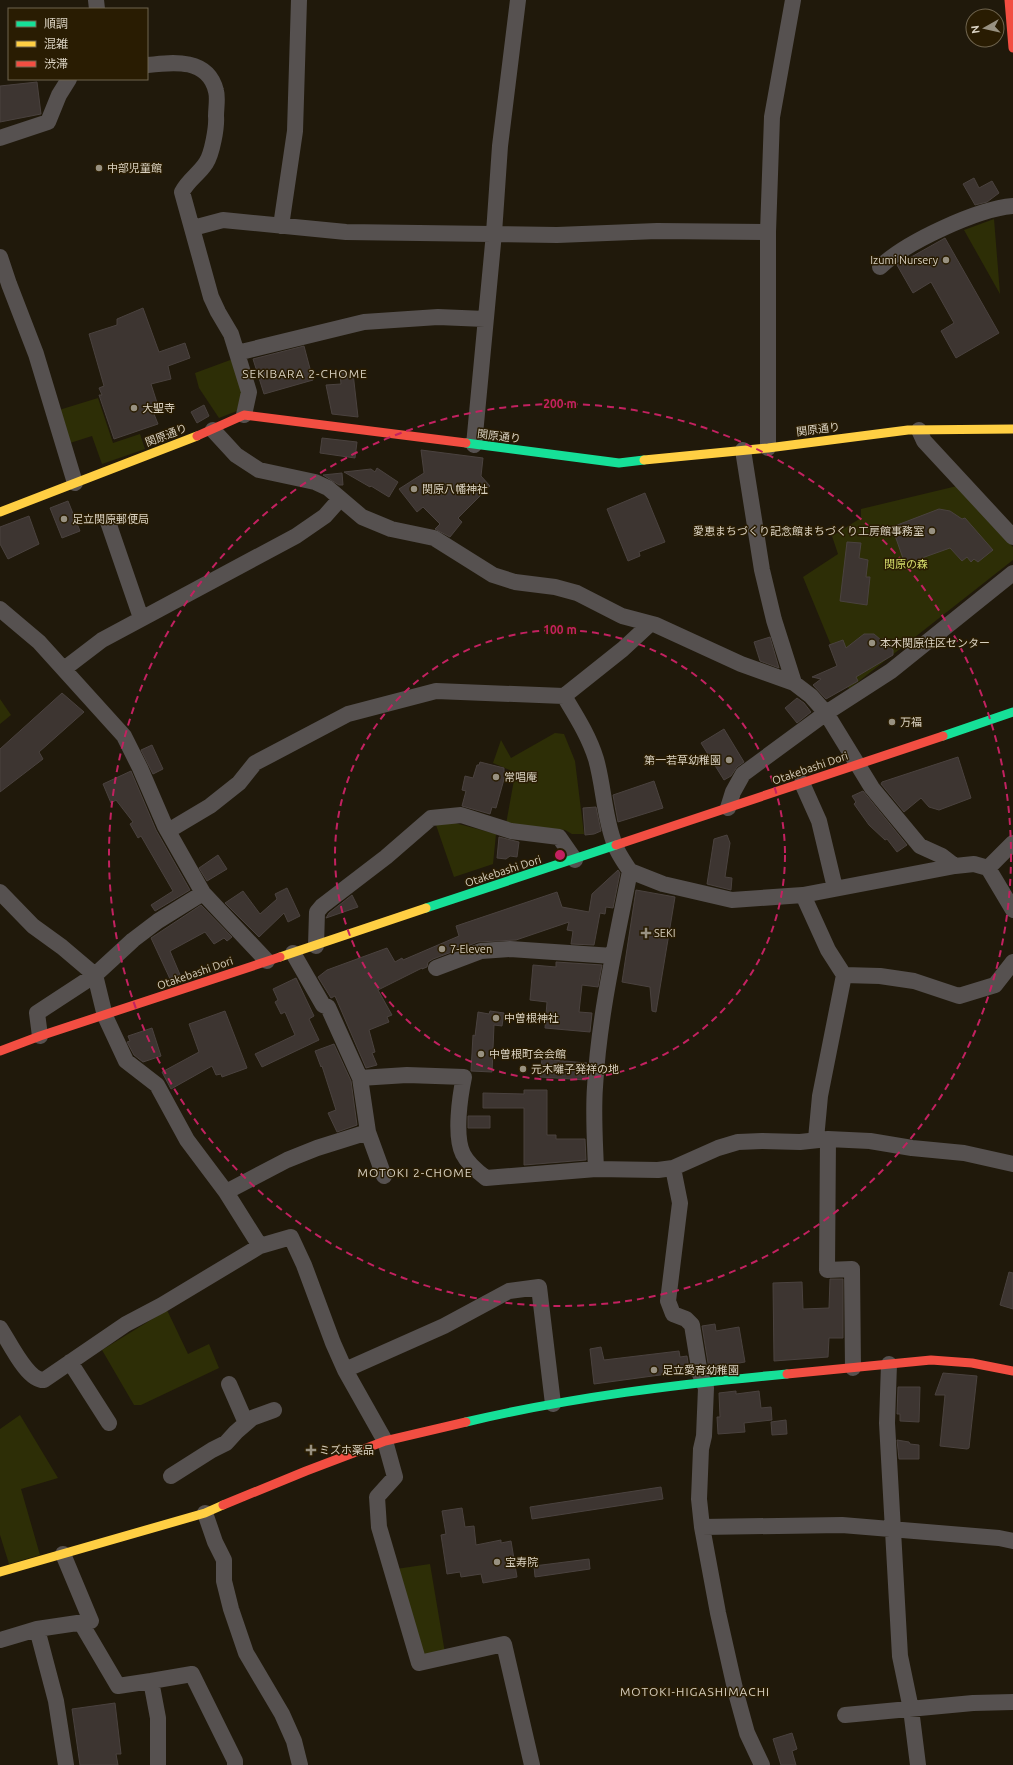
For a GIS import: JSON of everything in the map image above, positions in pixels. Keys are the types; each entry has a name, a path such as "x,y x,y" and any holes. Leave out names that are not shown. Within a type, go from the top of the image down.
{"street":[{"path":"281,226 294,131 299,0"},
{"path":"474,445 494,233 500,146 518,0"},
{"path":"768,448 768,232 772,117 793,0"},
{"path":"1011,10 1013,48"},
{"path":"148,65 181,62 200,68 211,76 216,92 216,131 206,163 192,177 182,192 211,297 231,334 249,392 244,415"},
{"path":"0,138 48,122 59,95 68,80"},
{"path":"880,267 892,255 958,221 992,210 1013,206"},
{"path":"193,228 224,220 346,232 557,235 657,231 768,232"},
{"path":"0,257 36,354 75,483"},
{"path":"237,354 364,322 438,317 485,319"},
{"name":"関原通り","path":"0,512 213,430 244,415 618,463 768,448 919,430 1013,428"},
{"path":"213,430 236,455 259,470 315,482 328,488 362,517 391,530 434,538 493,575 515,582 555,587 578,593 622,616 650,624 741,664 794,683 810,696 826,713 872,788 920,846 942,856 955,866"},
{"path":"919,430 924,440 1013,537"},
{"path":"743,450 762,570 774,620 794,683"},
{"path":"64,669 102,640 140,618 296,536 325,516 340,498"},
{"path":"108,522 140,618"},
{"path":"728,808 733,792 743,774 826,713 891,671 1013,573"},
{"path":"0,609 39,642 124,736 168,831 203,893 267,961"},
{"path":"168,831 210,806 239,783 255,763 348,714 436,691 564,696 650,624"},
{"path":"564,696 587,736 595,757 602,781 609,828 615,846 630,871 663,884 732,900 803,895 955,866 974,864 988,868 1013,910"},
{"name":"Otakebashi Dori","path":"0,1051 40,1036 105,1016 575,860 1013,712"},
{"path":"802,783 819,821 835,888"},
{"path":"316,946 317,912 322,906 386,857 431,818 461,815 511,831 559,837 575,860"},
{"path":"988,868 1013,843"},
{"path":"596,1169 595,1087 601,1030 613,956 630,871"},
{"path":"0,892 33,926 62,947 95,975 105,1016 126,1061 157,1085 187,1140 226,1192 260,1246"},
{"path":"40,1036 37,1013 95,975 133,940 158,921 203,893"},
{"path":"803,895 828,950 844,975 820,1096 827,1270 852,1269 853,1368"},
{"path":"436,968 481,951 510,948 613,956"},
{"path":"294,953 323,1006 328,1007 360,1078 368,1132 384,1176"},
{"path":"844,975 880,976 914,981 959,996 995,985 1013,962"},
{"path":"360,1078 407,1075 464,1077 459,1110 460,1136 463,1154 476,1172 486,1178 596,1169 638,1171 673,1168 718,1148 738,1142 800,1142 822,1139 870,1141 919,1149 964,1153 1013,1164"},
{"path":"226,1192 287,1160 317,1148 368,1132"},
{"path":"673,1168 680,1203 668,1301 673,1314 686,1319 692,1325 700,1374 706,1388 704,1436 701,1449 698,1499 702,1527 718,1613 736,1693 747,1733 762,1765"},
{"path":"0,1328 28,1372 35,1379 44,1380 126,1324 162,1305 260,1246 291,1238 304,1265 333,1343 345,1370 385,1441 395,1477 377,1497 379,1527 419,1662 504,1644 532,1765"},
{"path":"345,1370 444,1326 509,1291 539,1287 553,1404"},
{"path":"0,1572 204,1513 306,1471 385,1441 496,1415 622,1392 704,1382 931,1360 952,1360 993,1365 1013,1371"},
{"path":"70,1362 109,1423"},
{"path":"889,1364 887,1423 900,1656 911,1709 918,1765"},
{"path":"229,1384 246,1423"},
{"path":"171,1476 212,1450 226,1443 252,1418 274,1410"},
{"path":"204,1513 215,1542 224,1560 224,1581 231,1609 246,1653 282,1714 294,1741 300,1765"},
{"path":"702,1527 842,1525 999,1538 1013,1541"},
{"path":"0,1640 37,1629 91,1621 63,1554"},
{"path":"81,1623 118,1686 192,1674 235,1762 235,1765"},
{"path":"37,1629 56,1702 66,1765"},
{"path":"151,1680 158,1718 158,1765"},
{"path":"846,1715 973,1703 1013,1702"}],"green space":[{"path":"994,219 1000,294 964,230"},
{"path":"233,359 242,391 237,411 219,418 199,388 195,373"},
{"path":"98,398 113,443 140,434 145,449 102,464 92,436 70,443 59,410"},
{"name":"関原の森","path":"957,486 1013,547 1013,560 849,689 803,577 838,554 832,536 861,518 861,509"},
{"path":"0,699 11,715 0,724"},
{"path":"555,733 564,734 575,761 584,834 572,834 565,830 506,824 514,780 512,771 493,763 501,740 511,758"},
{"path":"455,823 496,834 493,864 454,877 436,825"},
{"path":"167,1310 188,1354 209,1344 219,1368 141,1405 134,1405 102,1350"},
{"path":"20,1415 58,1478 21,1489 40,1555 9,1564 0,1535 0,1429"},
{"path":"430,1564 445,1653 423,1657 396,1569"}],"building":[{"path":"37,82 41,114 0,122 0,86"},
{"path":"974,178 979,188 992,181 999,193 987,202 975,205 963,184"},
{"path":"945,238 999,333 956,358 941,331 954,323 931,282 913,293 897,265"},
{"path":"143,308 159,352 185,343 190,358 168,366 171,379 151,384 160,412 154,414 158,424 114,439 99,395 102,395 99,388 104,386 89,334 117,325 117,319"},
{"path":"304,346 313,380 264,394 253,359"},
{"path":"340,373 353,373 358,417 332,414 326,385 341,384"},
{"path":"204,405 209,416 197,423 191,412"},
{"path":"322,438 357,442 355,458 320,453"},
{"path":"421,450 483,458 481,476 490,486 458,518 462,522 450,537 435,529 440,524 423,507 417,512 399,489 424,473"},
{"path":"377,468 398,482 389,497 344,472 371,469 375,472"},
{"path":"342,473 343,485 339,485 323,475"},
{"path":"645,493 665,542 639,552 640,556 628,561 607,509"},
{"path":"68,501 80,531 62,538 50,508"},
{"path":"939,509 950,511 962,519 965,518 993,550 978,562 974,559 971,562 967,557 962,561 950,548 905,564 892,527"},
{"path":"29,516 39,544 8,559 0,544 0,527"},
{"path":"847,542 861,543 859,558 868,560 866,577 870,577 867,605 840,601"},
{"path":"864,634 874,634 881,640 884,638 893,650 893,655 856,677 858,681 826,699 813,685 821,679 812,677 837,666 829,645 843,640 846,648"},
{"path":"770,637 779,668 760,661 754,642"},
{"path":"62,693 84,712 39,752 43,759 0,792 0,749"},
{"path":"797,698 804,703 811,712 797,723 785,708"},
{"path":"724,729 744,762 737,767 731,776 724,780 701,743"},
{"path":"152,745 163,769 153,774 141,750"},
{"path":"958,757 971,798 939,810 929,807 921,798 904,812 881,784 882,782"},
{"path":"480,762 504,768 504,772 506,772 496,808 492,807 490,814 462,806 466,791 462,790 465,776 473,778 477,765 479,765"},
{"path":"131,771 156,830 190,890 155,911 151,905 173,891 141,836 138,838 130,824 133,822 116,800 111,803 103,784"},
{"path":"654,781 663,808 618,822 613,795"},
{"path":"863,791 907,845 897,852 887,839 885,840 869,825 854,804 856,802 852,796"},
{"path":"596,807 601,831 594,834 585,835 583,808"},
{"path":"727,835 730,843 725,877 732,878 731,890 707,884 714,839"},
{"path":"499,837 519,842 517,857 510,856 506,859 497,858"},
{"path":"218,855 227,869 207,881 199,868"},
{"path":"618,870 620,873 613,908 606,907 605,914 600,913 594,945 571,944 573,931 567,930 569,922 516,940 478,942 433,959 428,962 427,967 422,968 378,990 392,1015 387,1017 389,1022 369,1030 375,1052 372,1053 377,1065 366,1068 335,996 331,998 318,977 327,970 387,948 395,962 402,958 403,960 459,936 456,926 557,892 562,907 589,912 592,894"},
{"path":"287,888 300,916 288,922 284,913 259,937 225,903 243,891 260,914 277,899 275,894"},
{"path":"636,890 675,897 656,1012 652,1011 650,987 622,982"},
{"path":"352,895 358,907 326,918 329,913"},
{"path":"201,905 232,937 227,941 224,938 214,944 205,932 170,951 181,977 171,981 151,938"},
{"path":"556,962 602,965 598,987 582,985 579,1012 592,1013 590,1032 545,1028 547,1002 530,1000 533,965 556,967"},
{"path":"296,978 314,1016 309,1019 319,1040 262,1067 255,1054 295,1035 285,1012 281,1014 275,1002 278,1000 273,989"},
{"path":"225,1011 247,1068 222,1077 221,1074 216,1075 212,1066 171,1089 162,1072 199,1052 189,1024"},
{"path":"490,1011 504,1013 502,1026 494,1025 492,1072 471,1071 473,1035 475,1036 478,1012 489,1014"},
{"path":"152,1028 161,1056 143,1062 134,1055 127,1042 130,1041 128,1036"},
{"path":"334,1044 351,1081 357,1125 337,1132 328,1113 336,1110 322,1066 321,1067 315,1051"},
{"path":"542,1059 587,1063 586,1080 540,1077"},
{"path":"524,1090 547,1090 547,1135 556,1135 556,1139 585,1139 586,1160 524,1165 524,1108 483,1108 483,1093 524,1094"},
{"path":"468,1116 490,1116 490,1128 468,1128"},
{"path":"1009,1272 1013,1273 1013,1309 1000,1305"},
{"path":"830,1279 843,1279 843,1338 829,1338 828,1357 774,1361 773,1283 802,1282 803,1309 829,1308"},
{"path":"715,1324 716,1331 739,1327 745,1362 733,1364 734,1367 709,1369 702,1326"},
{"path":"601,1347 604,1360 679,1351 680,1357 687,1356 689,1369 682,1370 682,1372 594,1384 590,1349"},
{"path":"943,1373 977,1376 969,1448 967,1449 940,1446 945,1395 935,1395"},
{"path":"898,1387 920,1387 919,1422 900,1421 900,1414 897,1414"},
{"path":"736,1391 736,1394 759,1391 761,1408 771,1407 772,1420 744,1423 745,1432 718,1434 717,1417 720,1417 719,1393"},
{"path":"786,1420 787,1434 772,1435 771,1422"},
{"path":"897,1440 919,1445 919,1459 899,1459"},
{"path":"661,1487 663,1499 532,1519 530,1507"},
{"path":"462,1508 465,1527 474,1526 476,1545 501,1540 501,1543 511,1541 517,1577 483,1583 481,1574 461,1577 460,1572 447,1574 441,1535 446,1534 442,1511"},
{"path":"589,1559 590,1569 535,1577 534,1566"},
{"path":"115,1703 121,1754 116,1754 118,1765 80,1765 72,1709"},
{"path":"792,1733 797,1749 792,1751 796,1765 781,1765 773,1739"}],"traffic: fast":[{"path":"466,443 619,463 644,460"},
{"path":"943,736 1013,712"},
{"path":"426,908 616,845"},
{"path":"466,1422 545,1405 625,1392 787,1374"}],"traffic: slow":[{"path":"644,460 768,448 908,430 1013,429"},
{"path":"0,512 197,436"},
{"path":"280,957 426,908"},
{"path":"0,1572 205,1513 223,1505"}],"traffic: jam":[{"path":"1009,0 1013,48"},
{"path":"197,436 244,415 466,443"},
{"path":"616,845 943,736"},
{"path":"0,1051 40,1036 280,957"},
{"path":"787,1374 931,1360 972,1363 1013,1371"},
{"path":"223,1505 385,1441 466,1422"}],"place":[{"name":"中部児童館","path":"99,168"},
{"name":"Izumi Nursery","path":"946,260"},
{"name":"大聖寺","path":"134,408"},
{"name":"関原八幡神社","path":"414,489"},
{"name":"足立関原郵便局","path":"64,519"},
{"name":"愛恵まちづくり記念館まちづくり工房館事務室","path":"932,531"},
{"name":"本木関原住区センター","path":"872,643"},
{"name":"万福","path":"892,722"},
{"name":"第一若草幼稚園","path":"729,760"},
{"name":"常唱庵","path":"496,777"},
{"name":"SEKI","path":"646,933"},
{"name":"7-Eleven","path":"442,949"},
{"name":"中曽根神社","path":"496,1018"},
{"name":"中曽根町会会館","path":"481,1054"},
{"name":"元木囃子発祥の地","path":"523,1069"},
{"name":"足立愛育幼稚園","path":"654,1370"},
{"name":"ミズホ薬品","path":"311,1450"},
{"name":"宝寿院","path":"497,1562"}],"district":[{"name":"SEKIBARA 2-CHOME","path":"305,374"},
{"name":"MOTOKI 2-CHOME","path":"415,1173"},
{"name":"MOTOKI-HIGASHIMACHI","path":"695,1692"}]}
